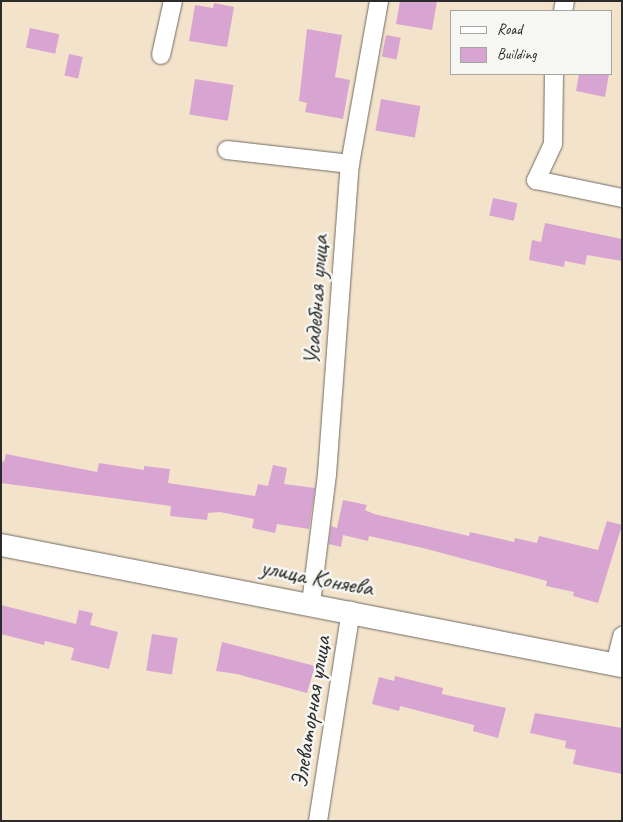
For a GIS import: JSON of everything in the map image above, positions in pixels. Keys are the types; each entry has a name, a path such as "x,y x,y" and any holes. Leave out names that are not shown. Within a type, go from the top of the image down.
{"street":[{"path":"161,55 173,1"},
{"name":"Усадебная улица","path":"311,603 327,474 350,164 379,1"},
{"path":"554,75 553,144 536,180 622,198"},
{"path":"227,150 350,164"},
{"name":"улица Коняева","path":"1,545 311,603 618,665"},
{"name":"Элеваторная улица","path":"318,821 351,612"},
{"path":"618,665 622,636"}],"building":[{"path":"400,1 437,1 432,30 396,24"},
{"path":"214,3 234,7 227,47 189,41 195,5 213,8"},
{"path":"30,28 59,34 55,54 26,48"},
{"path":"307,29 342,35 335,77 350,80 343,119 305,112 307,103 299,101"},
{"path":"386,35 401,38 397,59 382,57"},
{"path":"69,54 83,57 78,78 64,76"},
{"path":"579,75 609,75 605,97 576,91"},
{"path":"195,79 234,85 228,121 189,115"},
{"path":"381,99 420,106 415,137 375,131"},
{"path":"493,198 517,203 514,221 489,216"},
{"path":"545,223 622,239 622,261 587,255 585,265 565,261 564,267 529,260 532,240 541,242"},
{"path":"6,454 97,472 99,463 144,470 144,466 170,469 168,483 255,496 258,484 268,486 273,465 287,468 284,484 315,488 309,529 277,524 275,533 252,528 254,519 220,512 208,513 207,520 170,516 171,506 1,483 1,461 4,462"},
{"path":"343,500 367,505 365,510 374,514 469,536 470,532 514,542 515,538 537,543 539,536 598,550 607,521 622,525 598,603 573,596 574,592 546,586 547,581 423,548 369,536 368,541 343,535 341,547 329,544 331,526 337,528"},
{"path":"1,605 76,624 79,610 93,613 90,625 118,632 109,669 71,660 74,648 45,641 44,645 1,634"},
{"path":"152,634 178,638 172,675 146,671"},
{"path":"222,642 315,666 307,693 237,674 216,671"},
{"path":"395,676 443,688 442,694 506,708 498,738 473,731 474,725 400,706 399,711 372,704 379,677 394,681"},
{"path":"535,713 622,728 622,774 573,764 576,750 565,748 566,741 530,733"}]}
